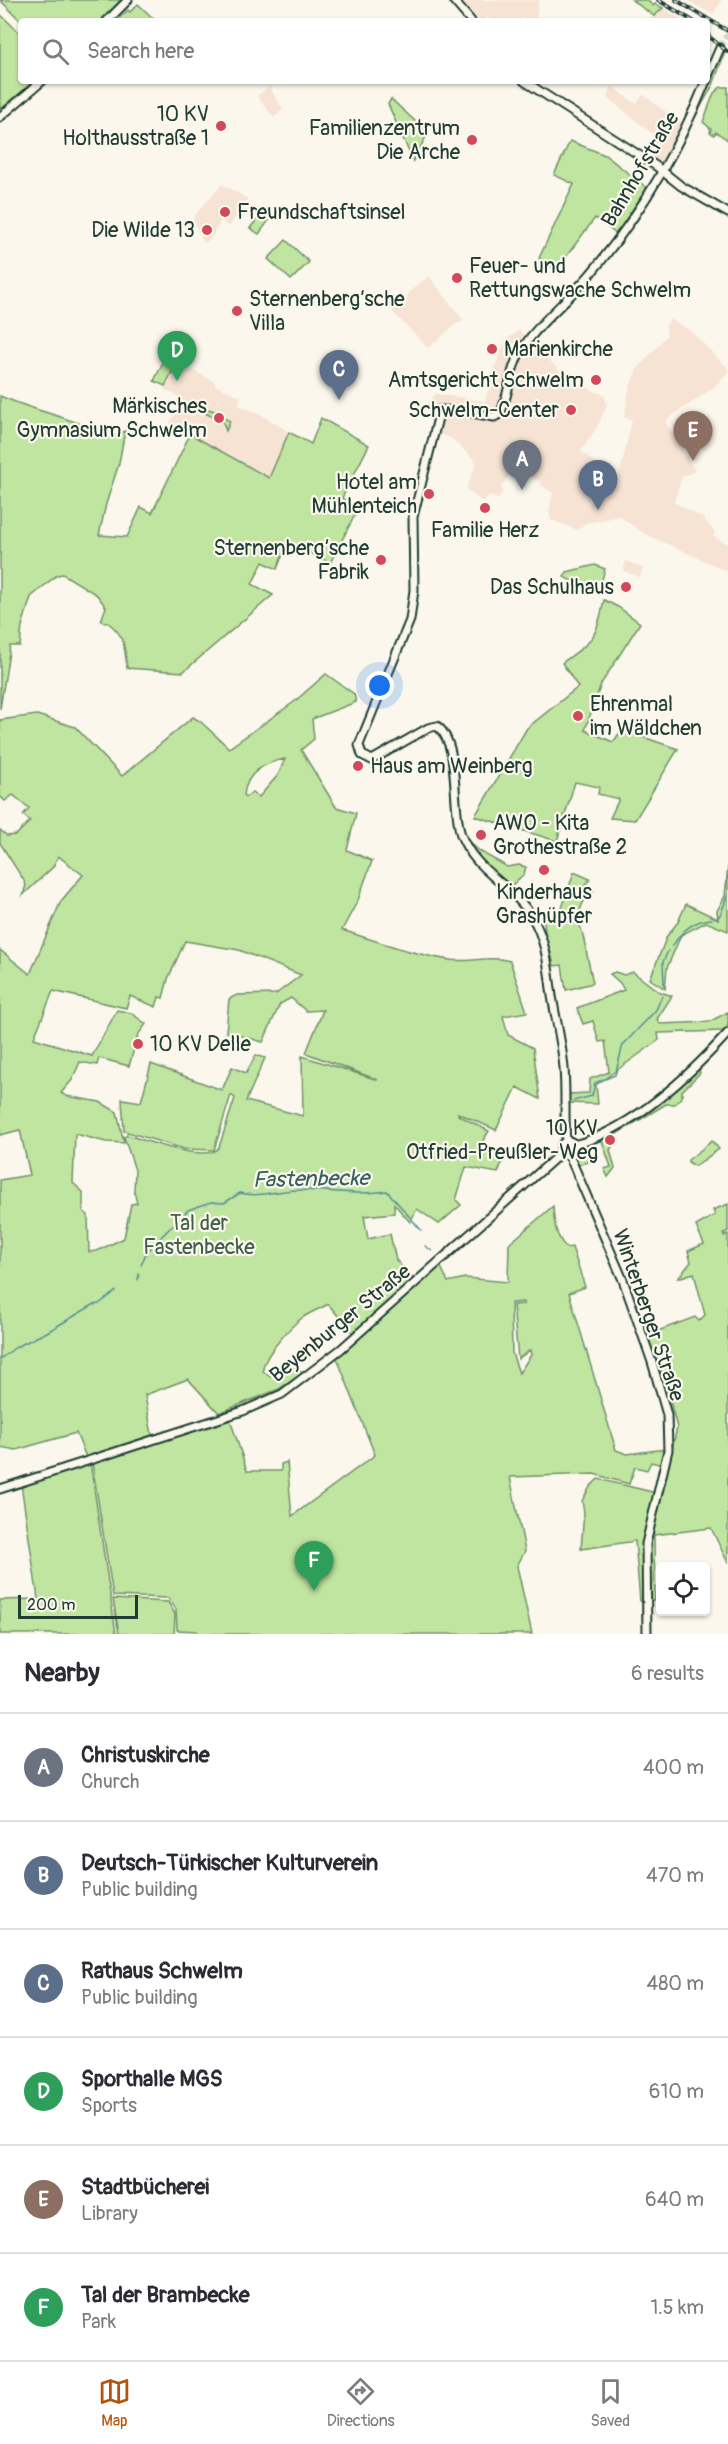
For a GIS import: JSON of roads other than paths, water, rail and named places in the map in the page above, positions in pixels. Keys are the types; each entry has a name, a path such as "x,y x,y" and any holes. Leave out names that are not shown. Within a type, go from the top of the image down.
{"main road":[{"path":"110,18 128,0"},
{"path":"453,0 468,18"},
{"name":"Bahnhofstraße","path":"710,70 720,48"},
{"path":"0,117 38,84"},
{"path":"529,84 662,171 686,190 728,213"},
{"name":"Bahnhofstraße","path":"566,1142 563,1058 548,956 543,938 523,903 482,868 465,845 454,807 453,758 444,736 437,726 422,731 375,759 366,759 360,753 360,742 410,620 414,590 413,516 440,410 498,416 503,408 512,370 522,349 597,266 634,216 682,135 704,84"},
{"path":"574,1145 574,1151 569,1155 562,1152 561,1145 566,1142 574,1145 614,1128 664,1096 728,1033"},
{"name":"Beyenburger Straße","path":"0,1489 243,1411 282,1394 341,1349 562,1152"},
{"name":"Winterberger Straße","path":"569,1155 613,1253 634,1308 667,1415 668,1450 646,1544 647,1634"}],"waterway":[{"path":"717,918 721,914 728,894"},
{"path":"672,947 688,927 712,919"},
{"path":"664,986 663,962 668,951"},
{"path":"573,1101 592,1096 595,1083 615,1075 623,1045 656,1010 662,996"},
{"name":"Fastenbecke","path":"141,1265 147,1251 188,1210 211,1202 224,1203 240,1193 254,1195 299,1190 353,1193 387,1191 421,1230"},
{"name":"Fastenbecke","path":"425,1246 432,1251"},
{"name":"Fastenbecke","path":"138,1280 139,1274"},
{"name":"Fastenbecke","path":"0,1359 16,1347 93,1305 99,1304 116,1291"}],"tunnel":[{"path":"720,48 728,35"}],"railway":[{"path":"658,0 688,18"},
{"path":"676,0 706,18"},
{"path":"710,20 728,31"},
{"path":"710,37 728,52"}],"place":[{"name":"10 KV Holthausstraße 1","path":"221,126"},
{"name":"Familienzentrum Die Arche","path":"472,140"},
{"name":"Freundschaftsinsel","path":"225,212"},
{"name":"Die Wilde 13","path":"207,230"},
{"name":"Feuer- und Rettungswache Schwelm","path":"457,278"},
{"name":"Sternenberg’sche Villa","path":"237,311"},
{"name":"Marienkirche","path":"492,349"},
{"name":"Amtsgericht Schwelm","path":"596,380"},
{"name":"Sporthalle MGS","path":"177,381"},
{"name":"Rathaus Schwelm","path":"339,400"},
{"name":"Schwelm-Center","path":"571,410"},
{"name":"Märkisches Gymnasium Schwelm","path":"219,418"},
{"name":"Stadtbücherei","path":"693,461"},
{"name":"Christuskirche","path":"522,490"},
{"name":"Hotel am Mühlenteich","path":"429,494"},
{"name":"Familie Herz","path":"485,508"},
{"name":"Deutsch-Türkischer Kulturverein","path":"598,510"},
{"name":"Sternenberg’sche Fabrik","path":"381,560"},
{"name":"Das Schulhaus","path":"626,587"},
{"name":"Ehrenmal im Wäldchen","path":"578,716"},
{"name":"Haus am Weinberg","path":"358,766"},
{"name":"AWO - Kita Grothestraße 2","path":"481,835"},
{"name":"Kinderhaus Grashüpfer","path":"544,870"},
{"name":"10 KV Delle","path":"138,1044"},
{"name":"10 KV Otfried-Preußler-Weg","path":"610,1140"},
{"name":"Tal der Brambecke","path":"314,1591"}],"park label":[{"name":"Tal der Fastenbecke","path":"199,1235"}]}
